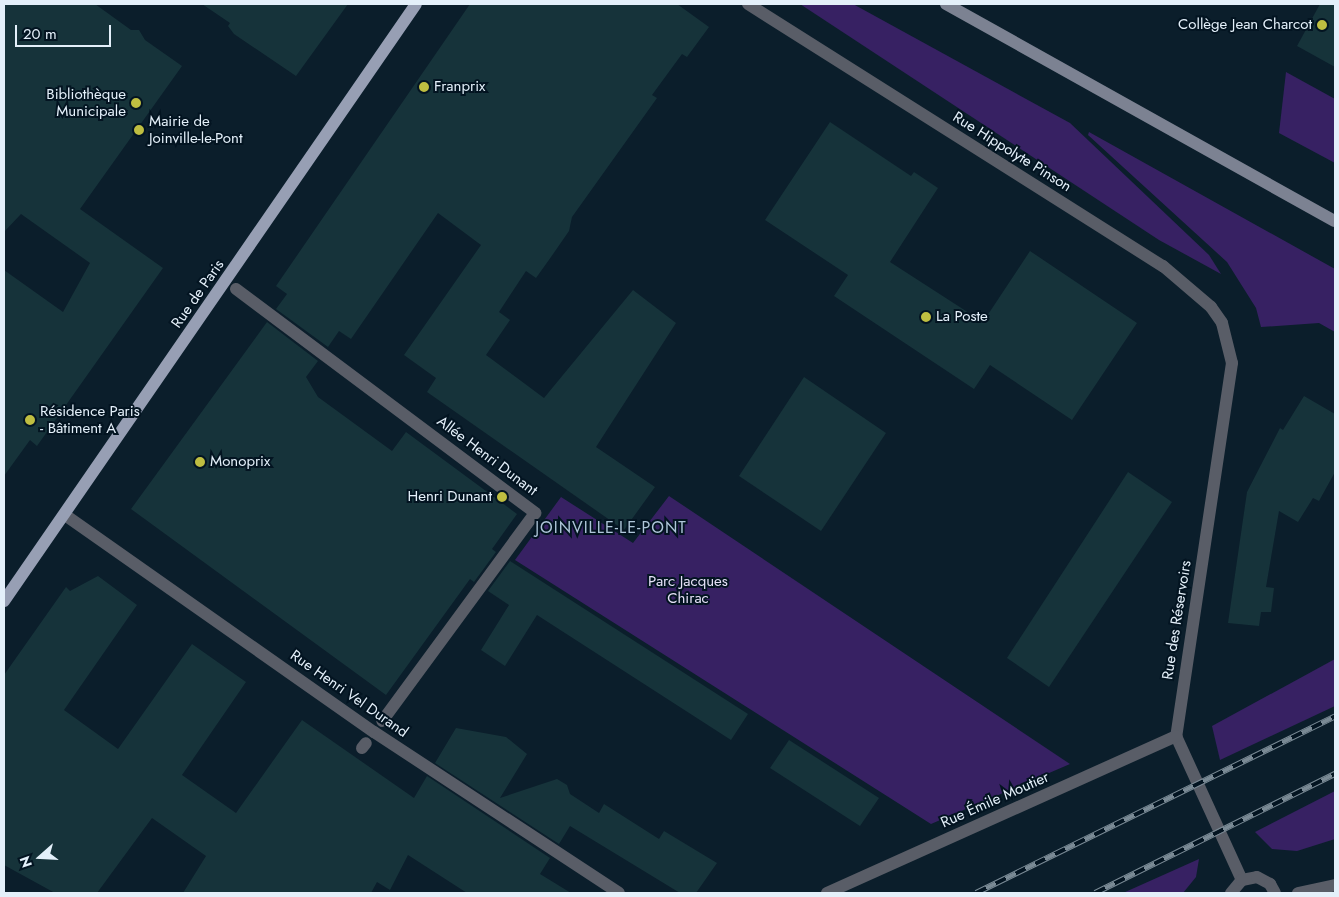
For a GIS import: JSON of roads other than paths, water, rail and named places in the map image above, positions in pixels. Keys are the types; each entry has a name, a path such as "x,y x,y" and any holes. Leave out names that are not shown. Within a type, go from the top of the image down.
{"main road":[{"name":"Rue de Paris","path":"4,600 65,515 416,4"},
{"path":"946,4 1335,221"}],"street":[{"name":"Rue Hippolyte Pinson","path":"748,4 1163,266 1211,307 1222,323 1231,353"},
{"name":"Allée Henri Dunant","path":"236,289 535,514 382,720"},
{"name":"Rue des Réservoirs","path":"1176,736 1232,363 1231,353"},
{"name":"Rue Henri Vel Durand","path":"65,515 374,732 619,893"},
{"path":"1176,736 1242,880"},
{"name":"Rue Émile Moutier","path":"827,893 1176,736"},
{"path":"1231,893 1242,880 1264,880 1275,893"},
{"path":"1298,893 1335,885"}],"railway":[{"path":"976,893 1335,716"},
{"path":"1095,893 1335,774"}],"place":[{"name":"Collège Jean Charcot","path":"1322,25"},
{"name":"Franprix","path":"424,87"},
{"name":"Bibliothèque Municipale","path":"136,103"},
{"name":"Mairie de Joinville-le-Pont","path":"139,130"},
{"name":"La Poste","path":"926,317"},
{"name":"Résidence Paris - Bâtiment A","path":"30,420"},
{"name":"Monoprix","path":"200,462"},
{"name":"Henri Dunant","path":"502,497"}],"district":[{"name":"JOINVILLE-LE-PONT","path":"611,528"}],"park label":[{"name":"Parc Jacques Chirac","path":"688,590"}]}
